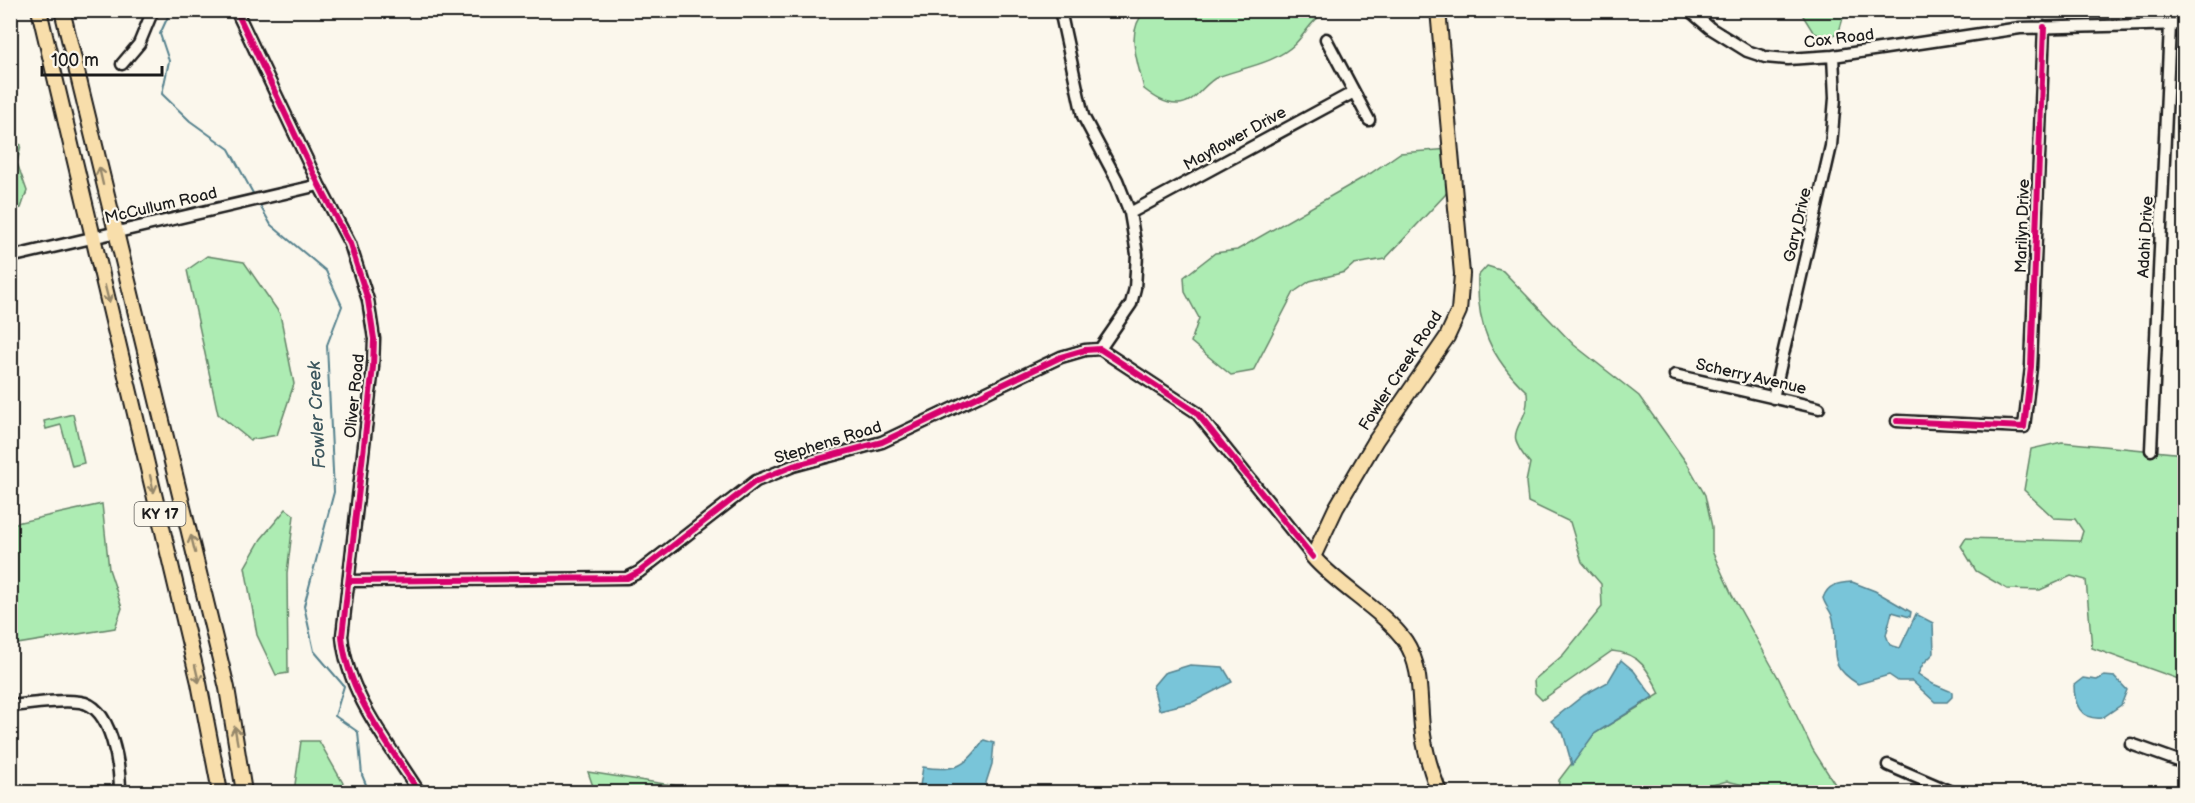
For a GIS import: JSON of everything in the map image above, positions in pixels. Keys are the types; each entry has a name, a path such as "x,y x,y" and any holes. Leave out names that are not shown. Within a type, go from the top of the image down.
{"main road":[{"name":"KY 17","path":"39,10 199,683 220,792"},
{"name":"KY 17","path":"62,10 227,688 244,792"},
{"name":"Fowler Creek Road","path":"1313,557 1336,508 1376,440 1447,336 1459,311 1462,274 1438,10"},
{"path":"1313,557 1328,574 1397,631 1412,653 1419,674 1423,735 1439,792"}],"street":[{"path":"122,64 139,44 153,10"},
{"name":"Oliver Road","path":"236,10 319,185 350,244 368,300 374,339 342,636 350,675 362,700 419,792"},
{"path":"1060,10 1083,116 1117,180 1130,213 1137,254 1135,288 1123,318 1100,349 1196,412 1313,557"},
{"name":"Cox Road","path":"1689,10 1728,41 1766,57 1788,59 1833,56 2000,30 2184,24"},
{"name":"Adahi Drive","path":"2151,450 2170,25"},
{"name":"Marilyn Drive","path":"1897,421 2024,427 2031,367 2044,27"},
{"path":"1326,39 1369,120"},
{"name":"Gary Drive","path":"1773,398 1831,146 1835,107 1833,56"},
{"name":"Mayflower Drive","path":"1130,213 1354,92"},
{"name":"McCullum Road","path":"10,257 319,185"},
{"name":"Stephens Road","path":"349,581 627,578 639,572 740,492 768,475 864,449 1061,357 1085,350 1100,349"},
{"name":"Scherry Avenue","path":"1675,375 1819,408"},
{"path":"10,706 79,702 95,709 104,720 110,735 119,770 120,792"},
{"path":"2131,744 2184,763"},
{"path":"1888,765 1952,792"}],"shaded area":[{"path":"2160,11 2184,11 2184,24 2161,25"}],"green space":[{"path":"1146,10 1331,11 1315,20 1287,51 1258,64 1218,77 1189,101 1172,104 1155,97 1144,89 1134,48 1134,38 1139,19"},
{"path":"1800,11 1845,11 1839,32 1827,39 1813,32"},
{"path":"10,140 21,145 17,163 27,191 21,208 11,210"},
{"path":"1450,149 1454,182 1445,195 1385,259 1354,264 1345,272 1310,281 1294,292 1253,371 1231,375 1191,342 1199,318 1185,292 1184,277 1215,253 1237,250 1371,173 1400,153"},
{"path":"207,256 244,262 280,314 294,384 277,435 250,440 218,414 187,270"},
{"path":"1487,266 1503,271 1574,345 1639,396 1688,465 1705,495 1712,527 1712,551 1732,595 1779,679 1813,750 1840,792 1747,792 1743,785 1727,781 1688,792 1558,792 1559,780 1594,734 1660,694 1652,678 1637,659 1622,652 1612,651 1542,700 1535,693 1534,680 1563,655 1602,607 1601,584 1582,562 1570,522 1528,502 1526,482 1530,463 1516,442 1516,434 1527,404 1527,392 1514,379 1495,353 1483,325 1478,294 1478,276"},
{"path":"73,414 84,463 72,466 61,425 46,429 44,421"},
{"path":"2062,442 2184,454 2184,681 2092,648 2086,580 2071,576 2040,590 2007,589 1976,571 1961,546 1966,538 2080,541 2083,531 2075,519 2054,518 2024,490 2031,449"},
{"path":"102,504 109,569 122,608 115,628 11,645 11,524"},
{"path":"286,509 294,515 287,573 288,673 276,675 257,635 245,567 261,539"},
{"path":"301,741 319,741 348,792 294,792"},
{"path":"588,772 690,788 693,792 595,792"}],"water":[{"path":"1852,582 1875,591 1911,612 1910,617 1892,612 1886,635 1890,645 1900,648 1916,614 1933,623 1934,653 1923,664 1918,674 1933,684 1952,692 1952,697 1947,702 1935,702 1912,681 1898,681 1889,675 1858,684 1840,669 1835,655 1833,619 1823,598 1834,585"},
{"path":"1621,660 1634,671 1653,697 1594,734 1572,765 1563,733 1551,721 1584,695 1608,682"},
{"path":"1190,665 1223,667 1232,682 1193,702 1159,710 1153,686 1164,673"},
{"path":"2104,676 2115,677 2127,690 2121,705 2102,718 2094,718 2080,709 2075,698 2074,685 2083,678 2097,680"},
{"path":"984,740 994,743 992,764 983,792 919,792 923,767 944,769 959,766 978,749"}],"waterway":[{"name":"Fowler Creek","path":"171,10 160,34 169,61 162,94 190,121 229,149 255,197"},
{"name":"Fowler Creek","path":"258,202 271,225 326,271 342,306 327,345 334,492 304,606 314,651 344,686 335,716 358,732 362,775 369,792"}],"cycle path":[{"path":"236,10 319,185 350,244 368,300 374,339 373,367 342,636 352,678 361,698 371,718 419,792"},
{"path":"1897,421 2024,427 2031,367 2044,27"},
{"path":"349,581 627,578 639,572 756,481 793,466 882,442 1061,357 1085,350 1100,349 1196,412 1313,557"}]}
